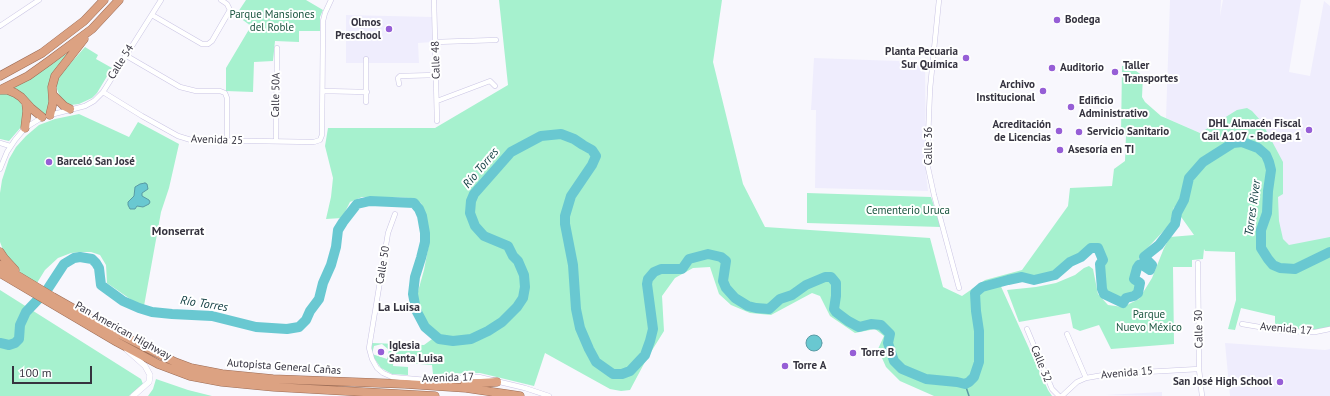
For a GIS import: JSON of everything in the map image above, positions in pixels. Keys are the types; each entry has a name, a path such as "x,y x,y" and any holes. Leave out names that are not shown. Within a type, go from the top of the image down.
{"highway":[{"path":"0,76 42,53 84,21 104,0"},
{"path":"0,90 8,90 15,93 26,103 46,116 52,108 52,87 55,76 92,28 119,0"},
{"path":"0,90 28,76 92,28"},
{"path":"53,95 64,106 70,109"},
{"path":"25,128 27,111 26,103"},
{"path":"0,252 24,282"},
{"name":"Autopista General Cañas","path":"0,265 51,300 175,362 191,368 222,374 273,379 438,386 488,390 520,396"},
{"path":"0,273 24,282"},
{"name":"Pan American Highway","path":"51,300 117,342 158,364 190,376 222,382 274,388 435,396"},
{"path":"438,386 497,382"}],"street":[{"path":"0,26 39,0"},
{"name":"Calle 54","path":"0,169 10,146 25,128 46,116 85,106 94,102 103,92 160,0"},
{"path":"152,15 202,44 208,44 212,41 230,10 227,4 221,0"},
{"path":"331,0 323,20 323,91 367,92"},
{"name":"Calle 48","path":"434,0 437,120"},
{"name":"Calle 36","path":"939,0 930,89 927,163 959,288"},
{"path":"435,42 496,40"},
{"name":"Calle 50A","path":"276,142 277,48"},
{"path":"125,55 180,87 196,91 220,91 224,93 227,98 227,140"},
{"path":"366,59 366,102"},
{"path":"399,84 398,78 400,76 436,75"},
{"path":"437,101 490,81 495,86"},
{"name":"Avenida 25","path":"103,92 178,136 190,140 314,142 320,140 322,135 323,91"},
{"path":"0,143 10,146"},
{"name":"Calle 50","path":"392,377 383,373 377,368 372,359 370,348 388,233 395,214"},
{"name":"Calle 30","path":"1198,263 1199,369 1202,396"},
{"name":"Avenida 17","path":"1242,324 1282,331 1315,332 1330,329"},
{"name":"Calle 32","path":"1027,329 1052,389 1059,396"},
{"path":"1067,334 1086,378"},
{"path":"117,342 145,366 150,375 149,382 133,396"},
{"name":"Avenida 15","path":"1062,396 1077,382 1086,378 1109,374 1199,369"},
{"name":"Avenida 17","path":"392,377 426,380 479,377 525,388 549,396"}],"shaded area":[{"path":"1170,0 1221,0 1220,16 1223,0 1301,0 1289,72 1310,76 1324,1 1330,6 1330,243 1297,264 1200,133 1166,118"},
{"name":"Olmos Preschool","path":"346,15 432,17 433,42 418,43 419,63 346,63"},
{"path":"814,58 925,62 926,174 928,191 815,188 816,110 811,110"},
{"name":"San José High School","path":"1225,343 1325,350 1330,349 1330,396 1230,396"},
{"path":"1162,392 1162,396 1105,395"}],"green space":[{"name":"Parque Mansiones del Roble","path":"246,0 306,0 323,10 320,17 320,31 299,31 299,42 275,41 273,61 254,62 253,92 226,91 226,68 251,26 236,15"},
{"name":"Parque Nuevo México","path":"499,0 722,0 713,62 743,184 765,227 930,238 943,287 962,296 985,280 1022,270 1068,206 1070,188 1112,186 1114,169 1125,161 1126,135 1121,135 1122,66 1129,66 1143,76 1142,97 1145,102 1161,116 1200,133 1237,110 1247,108 1252,111 1261,121 1283,162 1283,194 1278,197 1279,221 1283,239 1289,245 1330,237 1330,329 1315,331 1275,328 1275,316 1241,308 1235,330 1228,329 1236,300 1235,252 1205,251 1204,249 1203,259 1192,260 1192,267 1173,267 1174,344 1111,349 1099,325 1080,331 1073,328 1070,313 1019,322 1007,290 1056,283 1075,275 1089,266 1093,269 1098,294 1108,305 1123,307 1139,299 1152,278 1170,237 1194,235 1174,207 1170,224 1140,256 1131,277 1137,286 1135,292 1121,299 1109,293 1103,285 1102,265 1106,261 1098,246 1091,246 1054,272 1034,276 1022,275 998,280 1052,396 934,396 900,381 886,367 878,349 884,336 875,329 855,333 830,316 820,296 812,293 771,315 750,313 731,305 719,294 710,267 693,268 675,278 662,296 664,331 630,390 621,391 610,389 545,353 534,386 480,373 433,374 432,365 408,363 408,357 394,355 393,366 408,367 408,375 392,374 381,368 372,355 372,354 372,343 424,345 439,334 428,325 421,310 417,295 429,244 427,220 421,203 411,198 391,197 362,197 350,202 342,218 326,219 331,197 333,178 325,146 328,128 435,128 508,85","holes":["382,344 389,350 387,359 372,354 374,346"]},
{"path":"85,47 98,55 96,59 112,68 97,93 92,98 79,104 71,105 64,102 60,97 57,89 57,82 60,75"},
{"path":"75,48 63,62 47,113 44,115 9,86 38,73"},
{"path":"10,93 20,101 24,111 22,126 9,141 0,139 0,94"},
{"path":"79,114 129,137 138,122 179,144 169,188 161,212 144,306 133,301 107,283 106,265 100,255 91,252 81,252 71,253 58,258 45,270 37,283 23,275 5,255 0,242 0,193 2,180 9,159 16,147 39,125 55,119"},
{"name":"Cementerio Uruca","path":"807,193 931,197 941,227 807,223"},
{"path":"0,290 141,379 143,384 129,396 0,396"},
{"path":"156,379 188,390 212,396 148,396 153,389"}],"water":[{"path":"145,183 147,184 148,189 142,193 142,196 149,200 149,204 143,207 137,206 135,209 130,209 128,202 134,196 135,187"},
{"path":"814,335 820,337 822,343 820,349 814,351 808,349 806,343 808,337"}],"waterway":[{"name":"Río Torres","path":"0,343 9,345 15,343 19,339 20,325 26,312 47,290 64,264 74,258 80,257 92,259 96,263 99,268 101,285 123,301 139,308 152,312 212,316 256,327 287,329 299,327 306,320 310,311 319,299 336,247 338,230 357,204 370,201 414,203 419,209 422,216 425,242 415,277 413,294 416,310 425,327 439,339 453,341 471,339 502,322 517,307 523,298 525,287 524,275 518,261 513,256 508,246 484,236 475,226 470,213 471,201 474,194 511,152 541,136 561,134 574,139 592,150 596,156 592,165 571,196 565,216 565,224 573,265 576,309 580,328 596,362 613,374 622,374 630,371 645,355 653,329 647,284 648,279 654,272 661,269 682,269 689,259 708,254 721,257 726,261 723,281 726,288 735,298 748,306 756,308 769,309 780,299 792,295 806,285 825,277 831,277 836,283 834,309 836,312 859,327 871,324 881,325 890,334 888,343 894,361 902,369 926,379 965,384 974,377 979,362 979,331 975,293 982,287 1008,280 1022,277 1034,280 1055,275 1070,262 1081,257 1091,248 1098,248 1103,260 1100,264 1102,289 1104,294 1123,303 1126,298 1134,296 1138,293 1140,283 1134,279 1139,265 1141,264 1150,270 1152,265 1144,257 1159,245 1175,224 1177,213 1184,200 1189,178 1203,162 1233,143 1242,142 1258,148 1266,155 1269,162 1271,170 1267,213 1261,230 1261,248 1273,265 1280,268 1295,269 1330,252"},
{"path":"965,384 969,396"}],"place":[{"name":"Bodega","path":"1057,20"},
{"name":"Olmos Preschool","path":"389,29"},
{"name":"Planta Pecuaria Sur Química","path":"966,58"},
{"name":"Auditorio","path":"1052,68"},
{"name":"Taller Transportes","path":"1115,72"},
{"name":"Archivo Institucional","path":"1043,91"},
{"name":"Edificio Administrativo","path":"1071,107"},
{"name":"DHL Almacén Fiscal Cail A107 - Bodega 1","path":"1309,130"},
{"name":"Acreditación de Licencias","path":"1059,131"},
{"name":"Servicio Sanitario","path":"1079,132"},
{"name":"Asesoría en TI","path":"1060,150"},
{"name":"Barceló San José","path":"49,162"},
{"name":"Iglesia Santa Luisa","path":"381,352"},
{"name":"Torre B","path":"853,353"},
{"name":"Torre A","path":"785,366"},
{"name":"San José High School","path":"1280,382"}],"district":[{"name":"Monserrat","path":"178,232"},
{"name":"La Luisa","path":"399,308"}],"water label":[{"name":"Torres River","path":"1253,208"}]}
